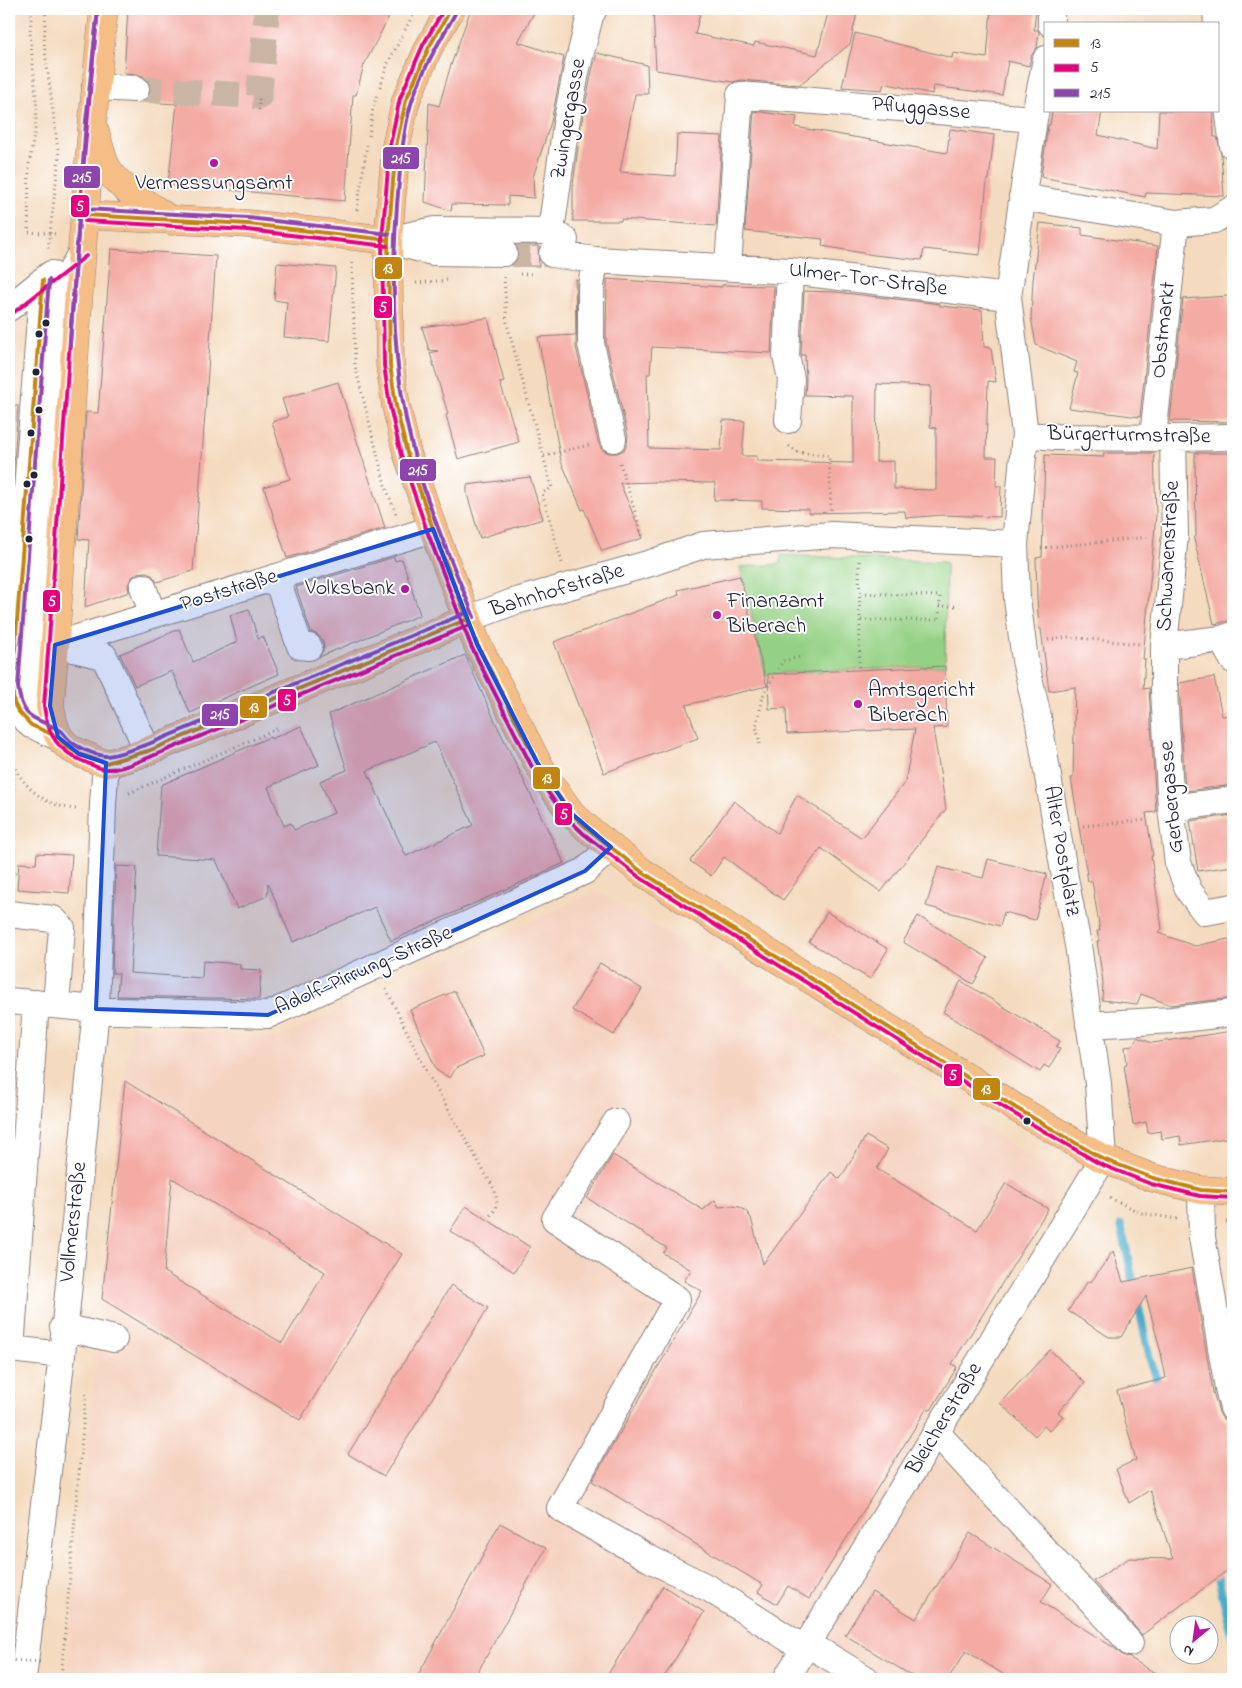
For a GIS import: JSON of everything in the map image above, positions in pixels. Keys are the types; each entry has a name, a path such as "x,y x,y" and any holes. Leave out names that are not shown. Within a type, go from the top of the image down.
{"main road":[{"path":"104,9 84,215 50,706 52,720 62,742 79,754 106,763"},
{"path":"451,9 429,47 406,100 396,146 388,240 390,366 396,406 407,452 432,529 477,644 537,762 552,787 571,813 642,872 1016,1108 1103,1159 1153,1178 1201,1190 1233,1192"},
{"path":"92,121 107,166 117,180 133,194 172,220"},
{"path":"84,215 248,224 388,240"},
{"name":"Bahnhofstraße","path":"106,763 148,751 468,619"}],"street":[{"name":"Zwingergasse","path":"552,243 566,124 577,68 590,16 594,9"},
{"path":"1051,9 1051,22"},
{"path":"1216,9 1217,22"},
{"path":"1220,22 1233,20"},
{"path":"1220,47 1233,146"},
{"path":"1008,296 1034,119 1044,69"},
{"path":"95,87 136,89"},
{"name":"Pfluggasse","path":"728,266 740,95 1034,119"},
{"path":"1022,197 1176,222 1214,220 1233,209"},
{"name":"Obstmarkt","path":"1163,438 1176,222"},
{"path":"388,240 436,230 552,243 595,260 591,286 591,344 612,439"},
{"path":"388,240 432,252 504,264"},
{"path":"9,308 42,280 82,251"},
{"path":"31,724 64,284 82,251"},
{"name":"Ulmer-Tor-Straße","path":"595,260 728,266 790,271 1008,296"},
{"path":"788,420 790,379 786,356 790,271"},
{"path":"42,280 11,683 14,703 18,711 31,724 62,742"},
{"name":"Bürgerturmstraße","path":"1008,296 1025,434 1015,544"},
{"name":"Bürgerturmstraße","path":"1025,434 1056,437 1233,437"},
{"name":"Schwanenstraße","path":"1163,438 1175,535 1164,646 1229,645"},
{"name":"Poststraße","path":"55,645 432,529"},
{"name":"Bahnhofstraße","path":"468,619 513,602 651,563 704,545 797,549 832,535 1015,544"},
{"name":"Alter Postplatz","path":"1015,544 1022,642 1038,717 1078,945 1098,1084 1103,1159"},
{"path":"282,575 300,646 308,647"},
{"path":"143,587 153,615"},
{"path":"55,645 104,656 148,751"},
{"name":"Gerbergasse","path":"1164,646 1164,691 1171,812 1178,863 1189,891 1205,912 1233,907"},
{"name":"Vollmerstraße","path":"24,1679 62,1355 63,1327 96,1008 106,763"},
{"path":"1171,812 1233,800"},
{"name":"Adolf-Pirrung-Straße","path":"9,1001 119,1011 268,1014 585,870 611,847"},
{"path":"9,914 53,919 62,928 46,1004 10,1356 62,1355"},
{"path":"1089,1025 1172,1020 1233,1013"},
{"path":"616,1122 555,1219 677,1299 560,1508 650,1559 710,1590 799,1658 866,1679"},
{"name":"Bleicherstraße","path":"799,1658 1103,1159"},
{"path":"1201,1190 1202,1237 1226,1378 1233,1408"},
{"path":"63,1327 114,1339"},
{"path":"937,1433 1130,1643"}],"path":[{"path":"28,232 29,164 37,109 30,32 32,9"},
{"path":"46,9 44,44 59,157 49,234"},
{"path":"259,110 260,96"},
{"path":"504,264 507,324 552,488 542,493 569,587"},
{"path":"788,420 788,445 798,452 829,456 832,535"},
{"path":"544,456 612,439 651,563"},
{"path":"1015,544 1042,548 1175,535"},
{"path":"859,555 859,667"},
{"path":"859,593 940,596 939,620 860,620"},
{"path":"939,606 959,606"},
{"path":"1022,642 1069,638 1164,646"},
{"path":"760,744 756,726 764,693 783,661 803,656"},
{"path":"9,755 14,768 27,786 45,801 61,807 89,810 284,726"},
{"path":"9,884 14,768"},
{"path":"1058,829 1171,812"},
{"path":"10,873 18,873"},
{"path":"375,966 429,1076 494,1189 497,1206 489,1217"},
{"path":"9,1660 43,1662"}],"highlighted area":[{"path":"433,529 477,644 537,762 571,813 611,847 585,871 268,1015 96,1009 106,763 79,754 58,737 50,706 55,645"}],"shaded area":[{"path":"596,891 945,1103 1046,1167 1053,1182 1053,1201 921,1436 1127,1650 1146,1652 1171,1679 66,1679 102,1299 131,1025 277,1039"}],"green space":[{"path":"780,555 946,562 945,666 783,673 766,676 740,567 781,564"}],"building":[{"path":"128,9 393,9 364,65 356,95 353,95 345,201 168,184 177,104 144,102 149,97 151,90 149,82 144,76 124,73"},
{"path":"471,9 536,9 518,42 564,57 551,122 533,177 534,198 508,196 508,205 452,204 451,211 425,202 429,103 439,106"},
{"path":"653,9 701,9 695,34 754,46 755,42 817,55 829,9 858,9 850,44 799,85 741,80 733,82 656,70"},
{"path":"991,9 1036,9 1034,30 1039,32 1037,48 1031,56 1029,66 1008,61 1002,95 933,86 932,94 884,83 882,90 842,87 855,33 952,58 953,53 987,58"},
{"path":"597,53 647,65 648,94 635,94 620,172 675,176 677,134 722,136 716,226 621,219 621,221 573,221 573,185 581,126"},
{"path":"754,111 797,117 795,127 947,153 950,129 994,135 989,180 987,180 980,255 924,249 922,260 874,255 822,246 823,239 745,231"},
{"path":"1052,112 1102,112 1098,135 1157,149 1159,112 1213,112 1214,137 1217,137 1221,154 1224,196 1146,193 1145,197 1041,177 1048,125 1050,125"},
{"path":"1040,223 1082,228 1082,235 1158,246 1140,417 1069,408 1078,373 1074,372 1077,362 1036,345 1031,317 1033,280"},
{"path":"517,246 538,246 539,266 511,266 517,260 519,253"},
{"path":"111,249 216,256 202,456 193,571 157,582 152,575 146,572 138,573 131,578 128,585 129,592 85,607 89,540 78,539 86,412 98,413"},
{"path":"277,263 336,268 329,341 284,337 287,302 274,300"},
{"path":"575,279 577,279 576,347 598,442 602,450 609,453 617,453 624,450 628,436 606,342 607,279 722,287 722,285 774,286 771,353 652,347 650,374 647,374 649,448 721,450 723,420 745,421 742,456 757,456 757,461 853,463 853,396 805,395 805,355 801,355 804,291 835,292 982,310 984,347 991,348 996,382 988,381 986,457 997,457 996,486 1001,486 1000,517 942,515 906,518 905,511 809,513 809,509 762,508 762,501 714,500 715,483 620,483 643,538 602,551 561,461 538,337 576,335","holes":["877,384 931,386 930,427 936,428 936,490 894,489 894,461 876,462"]},
{"path":"1228,296 1233,335 1233,422 1170,421 1183,299"},
{"path":"488,318 504,382 500,383 519,442 458,459 446,415 448,414 430,353 438,351 429,350 422,327"},
{"path":"338,382 385,528 287,558 264,487 290,479 272,422 288,417 282,399"},
{"path":"9,405 18,406 9,532"},
{"path":"1103,453 1154,453 1156,515 1143,659 1145,659 1143,689 1149,688 1156,812 1146,813 1162,929 1158,933 1195,946 1233,938 1233,998 1171,1005 1141,994 1137,1004 1102,1000 1103,982 1097,941 1099,941 1097,931 1100,931 1092,881 1088,881 1071,778 1073,778 1075,687 1049,691 1041,629 1039,629 1036,558 1042,557 1045,455 1104,457"},
{"path":"1195,453 1233,453 1233,620 1214,624 1194,539 1196,536"},
{"path":"530,477 543,519 480,538 467,494 467,485"},
{"path":"394,557 395,561 402,559 420,615 319,657 324,649 323,641 318,635 311,632 296,587"},
{"path":"740,576 767,686 686,705 698,738 604,773 554,642 679,595 678,590"},
{"path":"249,609 258,639 263,636 279,674 190,713 172,671 135,686 120,654 179,629 193,662 237,642 230,615"},
{"path":"465,655 564,863 391,941 375,907 293,942 268,883 267,896 237,909 216,860 156,856 161,785 270,737 271,739 301,726 319,765 268,787 284,826 291,823 294,830 334,813 320,781 347,770 329,714","holes":["435,742 473,825 406,856 367,771"]},
{"path":"945,666 947,727 933,728 946,809 881,892 821,848 783,900 724,857 711,876 690,861 734,801 777,833 797,795 862,838 905,782 915,729 787,734 786,708 769,709 768,674"},
{"path":"1214,677 1222,716 1229,715 1230,720 1233,720 1233,785 1185,791 1179,683"},
{"path":"1233,815 1233,866 1198,871 1190,821"},
{"path":"37,853 72,855 69,893 17,889 19,863 36,864"},
{"path":"988,859 1047,874 1035,920 1004,912 1000,926 926,906 938,867 983,878"},
{"path":"116,866 137,867 130,973 202,978 203,961 240,964 240,969 261,970 259,999 117,996 119,973 112,973"},
{"path":"827,912 888,949 870,979 809,942"},
{"path":"918,916 988,958 973,984 903,942"},
{"path":"600,963 642,989 614,1035 572,1010"},
{"path":"961,981 1060,1041 1056,1047 1060,1049 1049,1068 1044,1065 1040,1072 943,1012"},
{"path":"455,991 484,1056 456,1068 450,1078 437,1071 410,1010"},
{"path":"1233,1031 1233,1137 1181,1145 1180,1136 1162,1139 1161,1131 1148,1133 1146,1122 1133,1125 1124,1065 1127,1064 1125,1047 1133,1046 1137,1037 1152,1043"},
{"path":"125,1081 402,1254 300,1420 102,1299","holes":["172,1178 325,1272 282,1343 164,1272"]},
{"path":"866,1136 888,1149 877,1169 977,1230 1006,1183 1048,1209 952,1364 957,1367 931,1410 927,1408 809,1599 788,1586 777,1604 758,1592 763,1585 592,1481 702,1291 684,1281 691,1270 663,1253 667,1248 587,1198 613,1155 703,1210 715,1200 719,1207 740,1207 746,1211 751,1218 763,1264 831,1172 840,1179"},
{"path":"466,1206 530,1247 514,1272 450,1231"},
{"path":"1113,1251 1123,1282 1192,1268 1213,1392 1222,1418 1228,1422 1233,1444 1233,1566 1142,1635 1094,1581 1129,1558 1173,1559 1150,1490 1129,1503 1116,1469 1136,1460 1117,1391 1166,1378 1161,1353 1146,1296 1121,1337 1109,1337 1068,1311 1088,1281 1091,1282"},
{"path":"451,1285 488,1308 384,1476 348,1454"},
{"path":"1050,1350 1085,1383 1058,1412 1063,1416 1049,1431 1044,1426 1035,1436 1000,1403"},
{"path":"500,1523 546,1548 474,1679 416,1679"},
{"path":"970,1533 1052,1584 1041,1602 1113,1647 1125,1657 1130,1658 1165,1679 1011,1679 966,1651 948,1679 917,1679 845,1635 872,1592 916,1619"},
{"path":"663,1586 704,1612 663,1679 605,1679"}],"waterway":[{"path":"1121,1225 1150,1359 1160,1389"},
{"path":"1216,1569 1233,1638"}],"tunnel":[{"path":"136,89 259,96 267,9"},
{"path":"504,253 552,254"}],"transit line":[{"name":"5","path":"98,9 75,270 44,706 48,726 56,742 77,758 98,768 112,769 123,767 470,625"},
{"name":"215","path":"70,345 86,121 98,9"},
{"name":"5","path":"444,9 423,45 400,98 390,145 382,240 384,365 390,407 401,455 427,531 471,646 531,765 547,791 566,817 584,834 639,877 1013,1113 1100,1164 1151,1184 1200,1196 1233,1198"},
{"name":"13","path":"451,9 429,47 406,100 396,146 388,240 390,365 396,406 407,453 433,529 477,644 537,762 552,787 571,813 642,872 1016,1108 1103,1159 1153,1178 1201,1190 1233,1192"},
{"name":"215","path":"456,12 425,68 415,92 405,128 397,205 394,297 397,359 406,420 413,450 433,513 474,617"},
{"name":"215","path":"85,209 248,218 389,234"},
{"name":"13","path":"85,215 248,224 388,240"},
{"name":"5","path":"85,221 247,230 387,246"},
{"name":"5","path":"13,313 86,256"},
{"name":"13","path":"43,280 12,687 14,703 18,711 31,725 58,737 66,746 79,754 106,763 148,751 468,619"},
{"name":"215","path":"49,280 18,687 23,707 32,717 61,731 72,743 81,748 104,756 113,755 146,745 466,613"}],"place":[{"name":"Vermessungsamt","path":"214,163"},
{"name":"Volksbank","path":"405,589"},
{"name":"Finanzamt Biberach","path":"717,615"},
{"name":"Amtsgericht Biberach","path":"858,704"}]}
